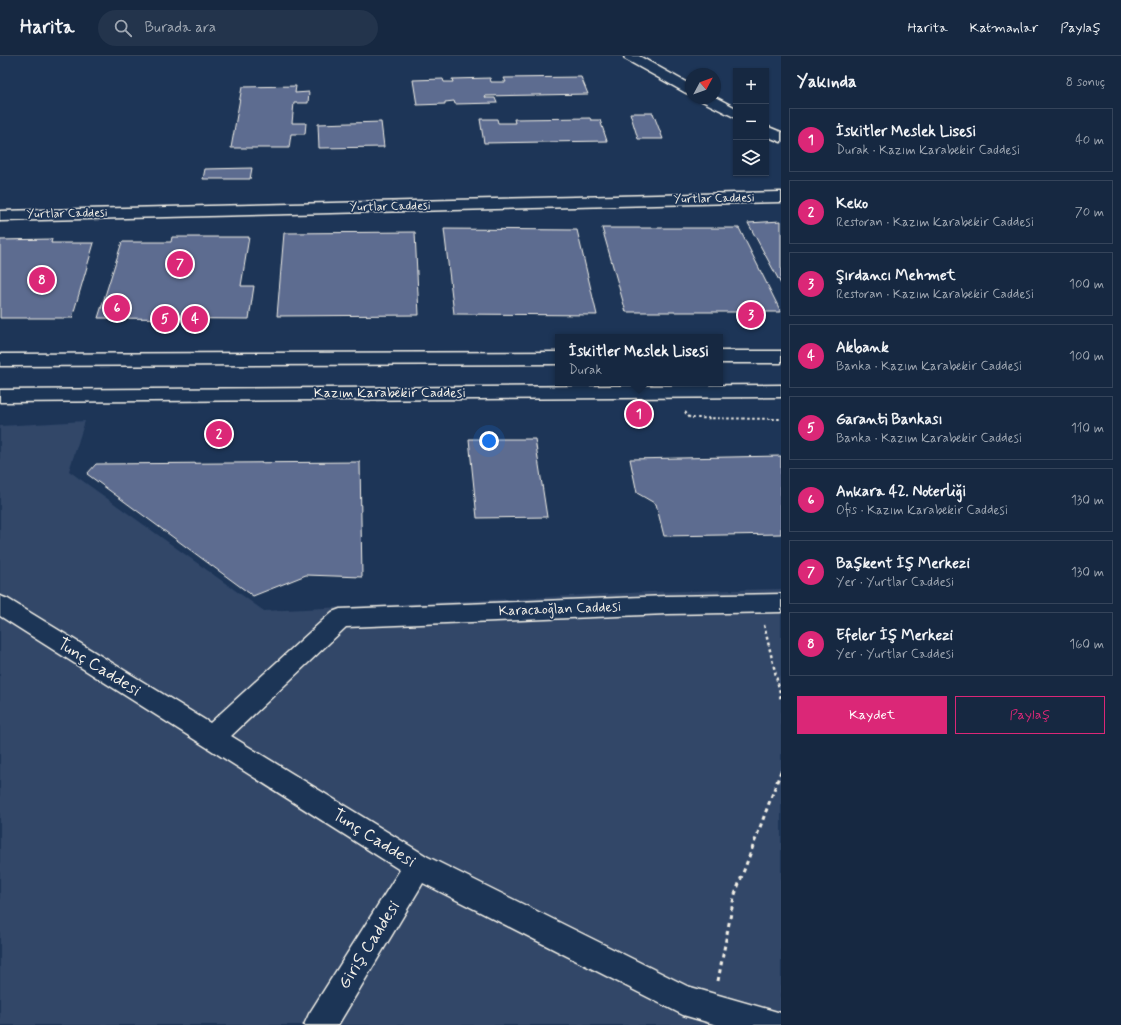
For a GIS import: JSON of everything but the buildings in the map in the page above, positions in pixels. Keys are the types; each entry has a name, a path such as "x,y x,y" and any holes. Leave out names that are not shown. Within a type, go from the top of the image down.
{"street":[{"path":"630,56 685,87"},
{"path":"718,104 733,112"},
{"path":"769,132 781,138"},
{"name":"Yurtlar Caddesi","path":"0,216 781,197"},
{"path":"723,357 781,357"},
{"path":"0,360 555,358"},
{"name":"Kazım Karabekir Caddesi","path":"0,396 781,391"},
{"name":"Karacaoğlan Caddesi","path":"212,737 340,618 667,605 781,603"},
{"name":"Tunç Caddesi","path":"0,605 418,866 683,1000 772,1025"},
{"name":"Giriş Caddesi","path":"320,1025 418,866"}],"path":[{"path":"668,392 690,418 781,419"},
{"path":"758,604 781,698"},
{"path":"713,1009 734,897 781,771"}],"shaded area":[{"path":"85,421 69,471 264,611 649,592 781,589 781,1025 0,1025 0,426"}],"place":[{"name":"Başkent İş Merkezi","path":"180,264"},
{"name":"Efeler İş Merkezi","path":"42,280"},
{"name":"Ankara 42. Noterliği","path":"117,308"},
{"name":"Şırdancı Mehmet","path":"751,315"},
{"name":"Garanti Bankası","path":"165,319"},
{"name":"Akbank","path":"195,319"},
{"name":"İskitler Meslek Lisesi","path":"639,414"},
{"name":"Keko","path":"219,434"}]}
